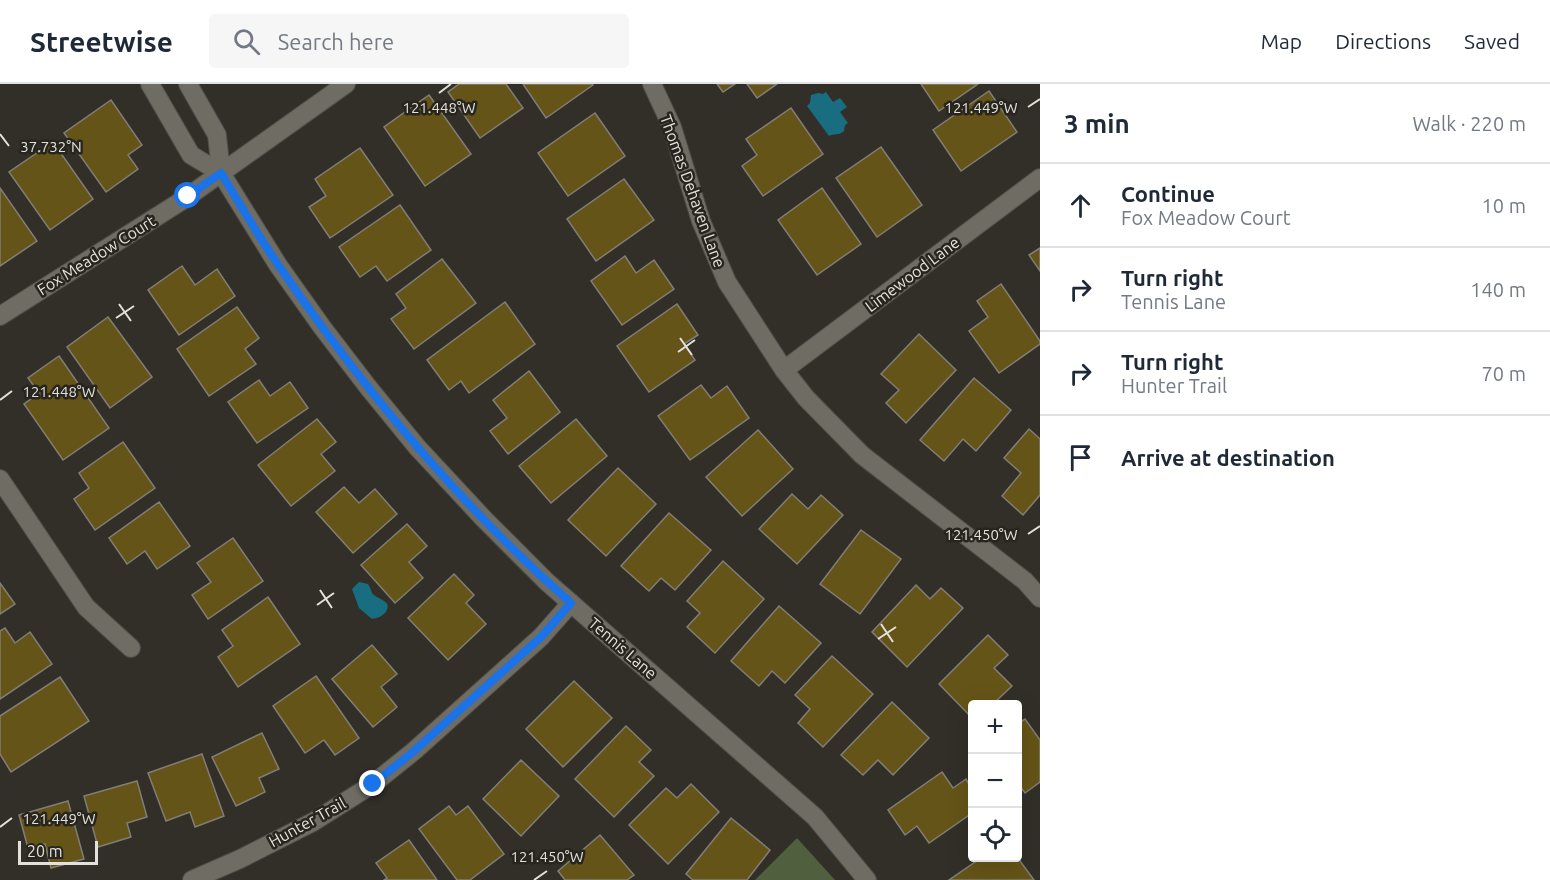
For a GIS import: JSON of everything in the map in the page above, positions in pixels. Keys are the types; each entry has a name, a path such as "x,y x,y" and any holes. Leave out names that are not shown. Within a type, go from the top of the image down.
{"street":[{"name":"Tennis Lane","path":"150,84 191,154 221,173"},
{"name":"Tennis Lane","path":"188,84 217,135 221,173 278,265 368,387 417,447 484,519 571,603 806,809 867,880"},
{"path":"221,173 346,84"},
{"name":"Thomas Dehaven Lane","path":"652,84 672,127 701,221 727,282 784,370 806,398 862,455 1025,581 1040,598"},
{"name":"Fox Meadow Court","path":"0,316 183,200 221,173"},
{"name":"Limewood Lane","path":"784,370 1040,178"},
{"path":"0,479 86,607 131,648"},
{"name":"Hunter Trail","path":"192,880 240,859 313,822 373,784 414,751 541,637 571,603"}],"green space":[{"path":"797,838 835,880 755,880"}],"water":[{"path":"826,92 833,102 840,98 847,107 840,112 848,123 844,131 829,136 807,106 811,95"},
{"path":"359,582 368,584 372,593 388,605 385,613 372,619 359,608 352,589"}],"building":[{"path":"459,84 506,84 523,108 480,138 448,92"},
{"path":"523,84 592,84 593,85 546,118"},
{"path":"717,84 735,84 723,92"},
{"path":"747,84 777,84 757,98"},
{"path":"921,84 978,84 939,111"},
{"path":"989,91 1017,132 961,171 933,130"},
{"path":"429,95 471,154 425,186 384,127"},
{"path":"111,100 142,145 128,155 138,169 106,192 64,133"},
{"path":"791,108 823,154 763,196 742,166 757,155 746,139"},
{"path":"595,113 625,156 568,196 538,153"},
{"path":"53,142 93,199 50,230 9,172"},
{"path":"881,147 922,205 877,237 836,178"},
{"path":"360,148 393,195 330,238 309,207 326,196 315,179"},
{"path":"624,179 654,220 596,261 567,219"},
{"path":"0,188 37,241 0,266"},
{"path":"822,188 861,244 817,275 778,220"},
{"path":"400,205 431,250 387,281 376,266 360,277 339,247"},
{"path":"1040,248 1040,271 1029,255"},
{"path":"625,256 636,273 654,260 674,289 622,325 591,281"},
{"path":"442,259 476,303 414,349 391,319 406,308 396,294"},
{"path":"182,266 195,285 217,269 235,296 179,335 148,290"},
{"path":"1001,284 1040,344 999,373 969,331 988,317 977,301"},
{"path":"505,302 535,344 469,393 461,381 449,390 427,360"},
{"path":"677,304 698,335 684,344 695,360 649,392 617,346"},
{"path":"237,307 259,338 245,349 256,364 209,396 177,349"},
{"path":"108,317 152,377 110,408 67,347"},
{"path":"919,334 956,370 906,423 886,403 899,390 881,374"},
{"path":"59,356 109,428 63,460 24,404 39,393 28,378"},
{"path":"529,371 560,412 508,454 490,431 507,418 493,400"},
{"path":"974,378 1011,410 976,451 963,439 944,461 920,440"},
{"path":"259,380 270,396 290,382 308,408 257,443 228,402"},
{"path":"701,385 711,398 727,386 749,418 690,460 658,416"},
{"path":"317,419 336,442 321,454 335,471 291,506 258,465"},
{"path":"576,419 607,456 551,503 519,466"},
{"path":"1029,429 1040,439 1040,495 1023,515 1002,496 1021,473 1004,458"},
{"path":"758,430 793,469 742,516 706,477"},
{"path":"123,442 155,488 95,530 74,499 89,488 79,473"},
{"path":"618,468 656,504 606,556 568,520"},
{"path":"344,487 359,503 375,489 397,514 353,553 316,512"},
{"path":"792,494 808,509 821,495 843,515 797,564 759,529"},
{"path":"159,502 190,546 157,569 145,551 127,564 109,538"},
{"path":"669,513 711,550 675,590 661,578 649,591 621,566"},
{"path":"407,524 427,546 409,562 423,578 395,603 361,565"},
{"path":"861,530 901,559 860,614 820,584"},
{"path":"233,538 263,581 208,619 192,595 211,582 197,563"},
{"path":"723,561 764,599 715,653 687,627 700,613 687,601"},
{"path":"454,574 474,595 466,603 486,624 448,660 408,618"},
{"path":"0,583 15,604 0,614"},
{"path":"916,585 930,599 941,588 963,608 907,667 872,632"},
{"path":"268,597 300,644 238,687 218,657 233,646 222,630"},
{"path":"779,606 821,643 785,683 772,671 759,686 731,661"},
{"path":"5,628 15,643 30,632 52,664 0,699 0,631"},
{"path":"988,635 1008,655 994,668 1012,686 997,700 968,700 968,714 939,684"},
{"path":"372,645 397,674 381,687 397,707 373,727 332,679"},
{"path":"832,656 873,694 823,747 798,723 810,709 795,695"},
{"path":"316,676 359,738 335,755 324,740 305,753 273,706"},
{"path":"60,677 89,721 11,772 0,754 0,716"},
{"path":"574,681 612,718 563,767 526,729"},
{"path":"892,702 929,738 893,775 878,760 863,775 841,755"},
{"path":"1025,719 1040,740 1040,782 1025,793 1022,789 1022,721"},
{"path":"626,726 651,750 639,762 654,776 614,817 575,779"},
{"path":"262,733 279,769 259,778 265,792 236,806 212,757"},
{"path":"202,754 224,816 195,827 190,812 166,821 148,773"},
{"path":"521,760 559,796 521,836 483,799"},
{"path":"942,772 953,788 966,779 968,782 968,816 929,843 917,826 905,835 888,810"},
{"path":"137,781 147,817 127,823 131,837 98,847 84,796"},
{"path":"691,784 719,812 668,864 629,825 666,788 677,798"},
{"path":"68,801 84,859 51,868 45,844 28,848 19,815"},
{"path":"449,806 456,815 468,806 504,854 470,880 457,880 419,829"},
{"path":"731,818 770,850 747,880 693,880 686,874"},
{"path":"600,835 634,875 627,880 565,880 558,871"},
{"path":"409,840 437,880 384,880 387,878 376,863"},
{"path":"975,862 1021,862 1034,880 949,880"}],"route":[{"path":"188,196 221,173 278,265 368,387 417,447 484,519 571,603 541,637 414,751 373,784"}]}
